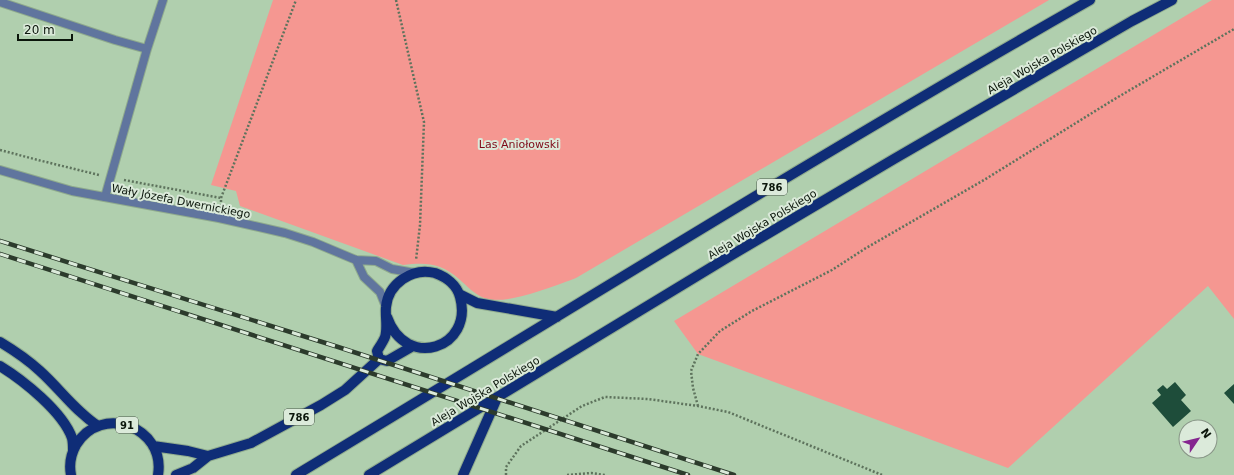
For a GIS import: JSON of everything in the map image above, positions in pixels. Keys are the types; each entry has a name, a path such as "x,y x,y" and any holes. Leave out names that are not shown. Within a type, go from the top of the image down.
{"main road":[{"name":"786","path":"557,317 988,58 1090,0"},
{"name":"Aleja Wojska Polskiego","path":"369,475 725,259 894,159 1172,0"},
{"path":"386,312 390,327 404,342 423,348 441,344 453,335 460,323 462,313 462,304 459,294 452,283 441,275 423,272 406,276 392,289 388,298 386,312 385,336 378,350 379,359 387,361 413,346"},
{"path":"459,294 477,302 557,317"},
{"path":"296,475 557,317"},
{"path":"0,342 17,352 41,372 75,408 98,426"},
{"name":"786","path":"176,475 193,468 208,456 251,443 321,405 346,390 379,359"},
{"path":"0,366 27,384 61,419 72,438 73,450 70,461 71,475"},
{"path":"463,475 497,398"},
{"name":"91","path":"73,450 88,432 98,426 110,423 123,424 135,428 146,435 158,457 158,475"},
{"path":"153,446 188,451 208,456"}],"street":[{"path":"105,197 147,49 163,0"},
{"path":"0,2 147,49"},
{"name":"Wały Józefa Dwernickiego","path":"0,170 72,191 219,218 285,233 313,242 356,260 376,261 392,269 415,273"},
{"path":"356,260 364,277 380,292 386,312"}],"path":[{"path":"219,218 221,198 296,0"},
{"path":"396,0 424,122 420,225 415,273"},
{"path":"698,406 693,388 691,371 698,354 720,331 752,311 832,270 866,248 984,180 1113,100 1234,29"},
{"path":"506,475 506,467 521,446 582,406 605,397 648,399 728,412 882,475"},
{"path":"567,475 591,473 605,475"}],"green space":[{"name":"Las Aniołowski","path":"273,0 1049,0 576,278 530,294 493,300 484,298 477,294 452,274 439,267 426,264 403,265 240,206 236,191 211,185"},
{"path":"1212,0 1234,0 1234,319 1208,286 1008,468 698,354 674,321"}],"building":[{"path":"1175,382 1186,395 1181,400 1191,411 1182,419 1178,419 1178,423 1173,427 1152,403 1161,395 1157,390 1163,385 1167,389"},
{"path":"1234,384 1234,404 1224,393"}],"railway":[{"path":"0,241 335,346 734,475"},
{"path":"0,254 688,475"}]}
